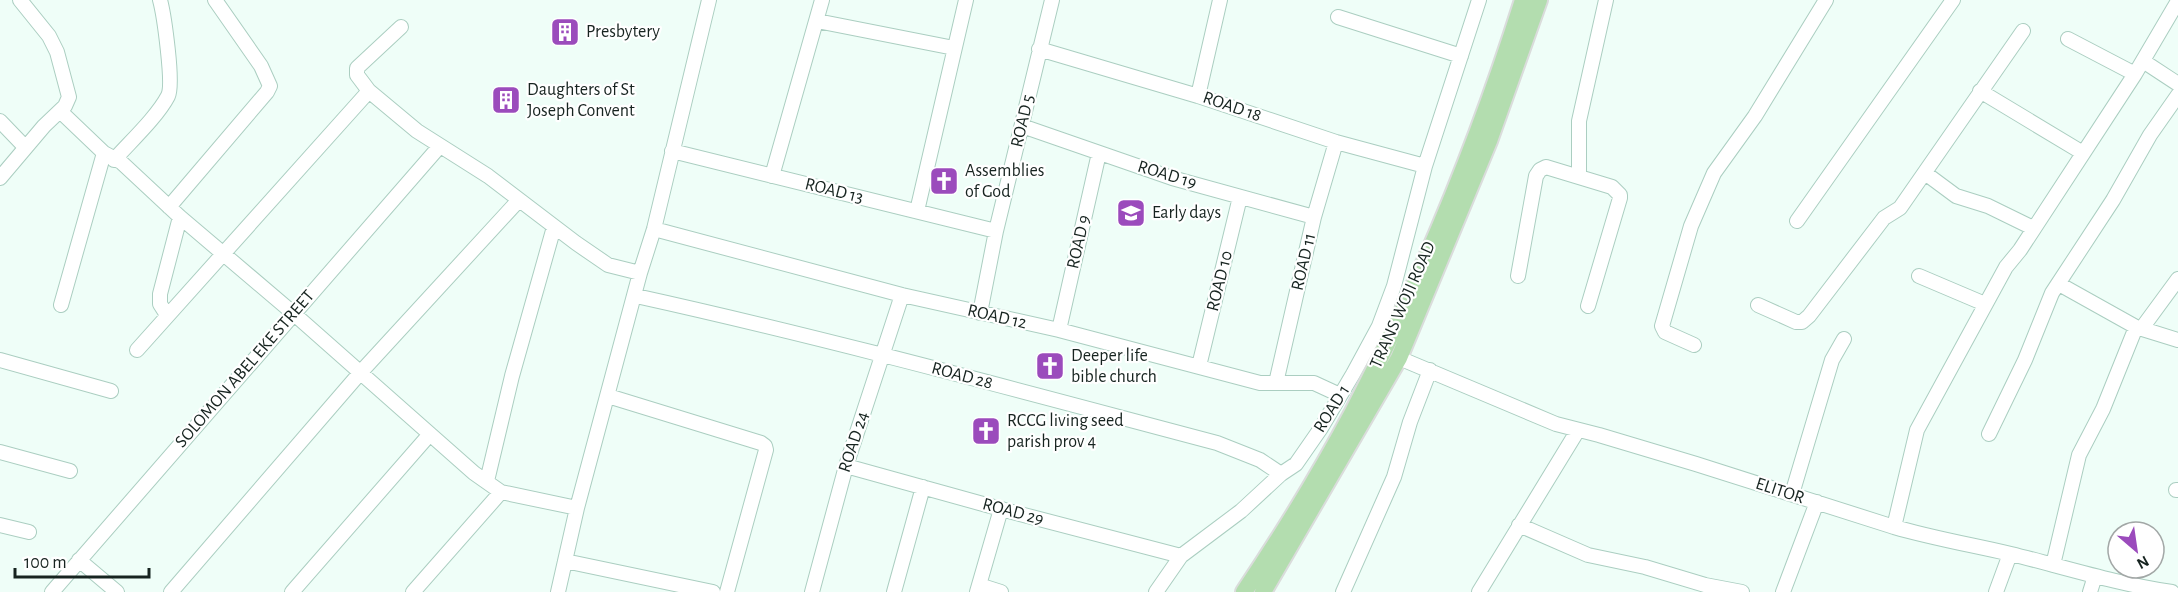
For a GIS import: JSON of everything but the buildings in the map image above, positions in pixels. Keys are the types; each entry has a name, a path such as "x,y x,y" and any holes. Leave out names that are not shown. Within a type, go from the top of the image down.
{"main road":[{"name":"TRANS WOJI ROAD","path":"1244,592 1269,555 1352,414 1399,318 1473,144 1523,0"},
{"name":"TRANS WOJI ROAD","path":"1263,592 1399,358 1489,141 1539,0"}],"street":[{"path":"0,178 25,147 65,106 69,97 57,52 49,36 20,0"},
{"path":"61,305 109,157 158,110 169,93 170,79 160,0"},
{"path":"169,207 270,86 261,66 215,0"},
{"path":"558,592 577,508 654,229 709,0"},
{"path":"772,176 822,0"},
{"path":"916,211 966,0"},
{"name":"ROAD 5","path":"980,313 996,231 1052,0"},
{"name":"ROAD 1","path":"1156,592 1181,556 1241,511 1281,474 1296,464 1321,428 1379,326 1394,286 1425,166 1479,0"},
{"path":"1579,176 1579,121 1606,0"},
{"path":"1694,345 1665,333 1662,326 1691,226 1714,173 1755,116 1827,0"},
{"path":"1797,221 1953,0"},
{"path":"1198,96 1217,1"},
{"path":"1894,527 1917,430 1985,304 2006,267 2020,250 2143,61 2178,1"},
{"path":"1338,17 1461,56"},
{"path":"817,21 954,48"},
{"path":"401,27 356,70 369,91 417,131 488,176 518,201 608,265 640,273"},
{"path":"1758,305 1796,322 1802,322 1823,300 1884,218 1900,208 2023,31"},
{"path":"2068,39 2134,75"},
{"name":"ROAD 18","path":"1039,49 1198,96 1336,142 1425,166"},
{"path":"2143,61 2178,84"},
{"path":"137,350 369,91"},
{"path":"1980,91 2083,153"},
{"path":"1989,434 2025,360 2052,292 2113,200 2150,135 2178,95"},
{"path":"60,111 109,157 121,162 180,217 430,434 501,492 577,508"},
{"path":"0,121 25,147"},
{"name":"ROAD 19","path":"1022,126 1172,178 1314,217"},
{"name":"ROAD 11","path":"1276,382 1314,217 1336,142"},
{"name":"SOLOMON ABEL EKE STREET","path":"52,592 439,147"},
{"name":"ROAD 13","path":"672,151 996,231"},
{"name":"ROAD 9","path":"1059,330 1099,153"},
{"path":"1518,276 1536,176 1540,170 1546,167 1612,187 1620,195 1588,306"},
{"path":"1925,173 1956,196 1988,206 2033,228"},
{"name":"ROAD 10","path":"1199,366 1240,197"},
{"path":"171,592 360,373 518,201"},
{"path":"167,315 160,304 160,294 180,217"},
{"path":"487,481 512,376 554,226"},
{"name":"ROAD 12","path":"654,229 902,295 1059,330 1260,383 1314,383 1340,395"},
{"path":"1920,276 1985,304"},
{"path":"2053,565 2079,455 2103,409 2139,328 2178,279"},
{"path":"2059,284 2139,328 2178,340"},
{"name":"ROAD 24","path":"812,592 846,466 902,295"},
{"name":"ROAD 28","path":"636,296 881,355 1217,443 1260,460 1281,474"},
{"path":"1792,494 1832,360 1844,339"},
{"name":"ELITOR","path":"1399,358 1537,417 1635,445 1920,535 2168,592"},
{"path":"0,360 111,391"},
{"path":"1343,592 1394,477 1410,422 1430,370"},
{"path":"608,396 761,442 765,446 766,450 727,592"},
{"path":"1479,592 1578,430"},
{"path":"292,592 430,434"},
{"path":"0,452 70,471"},
{"name":"ROAD 29","path":"846,466 1181,556"},
{"path":"894,592 923,487"},
{"path":"413,592 501,492"},
{"path":"1783,592 1817,502"},
{"path":"1001,509 978,589 1001,592"},
{"path":"0,525 29,532"},
{"path":"1518,525 1588,555 1645,567 1705,585 1742,592"},
{"path":"1996,592 2010,554"},
{"path":"79,560 117,592"},
{"path":"565,561 713,592"},
{"path":"2090,592 2095,576"},
{"path":"644,592 648,578"}],"place":[{"name":"Presbytery","path":"565,32"},
{"name":"Daughters of St Joseph Convent","path":"506,100"},
{"name":"Assemblies of God","path":"944,181"},
{"name":"Early days","path":"1131,213"},
{"name":"Deeper life bible church","path":"1050,366"},
{"name":"RCCG living seed parish prov 4","path":"986,431"}]}
